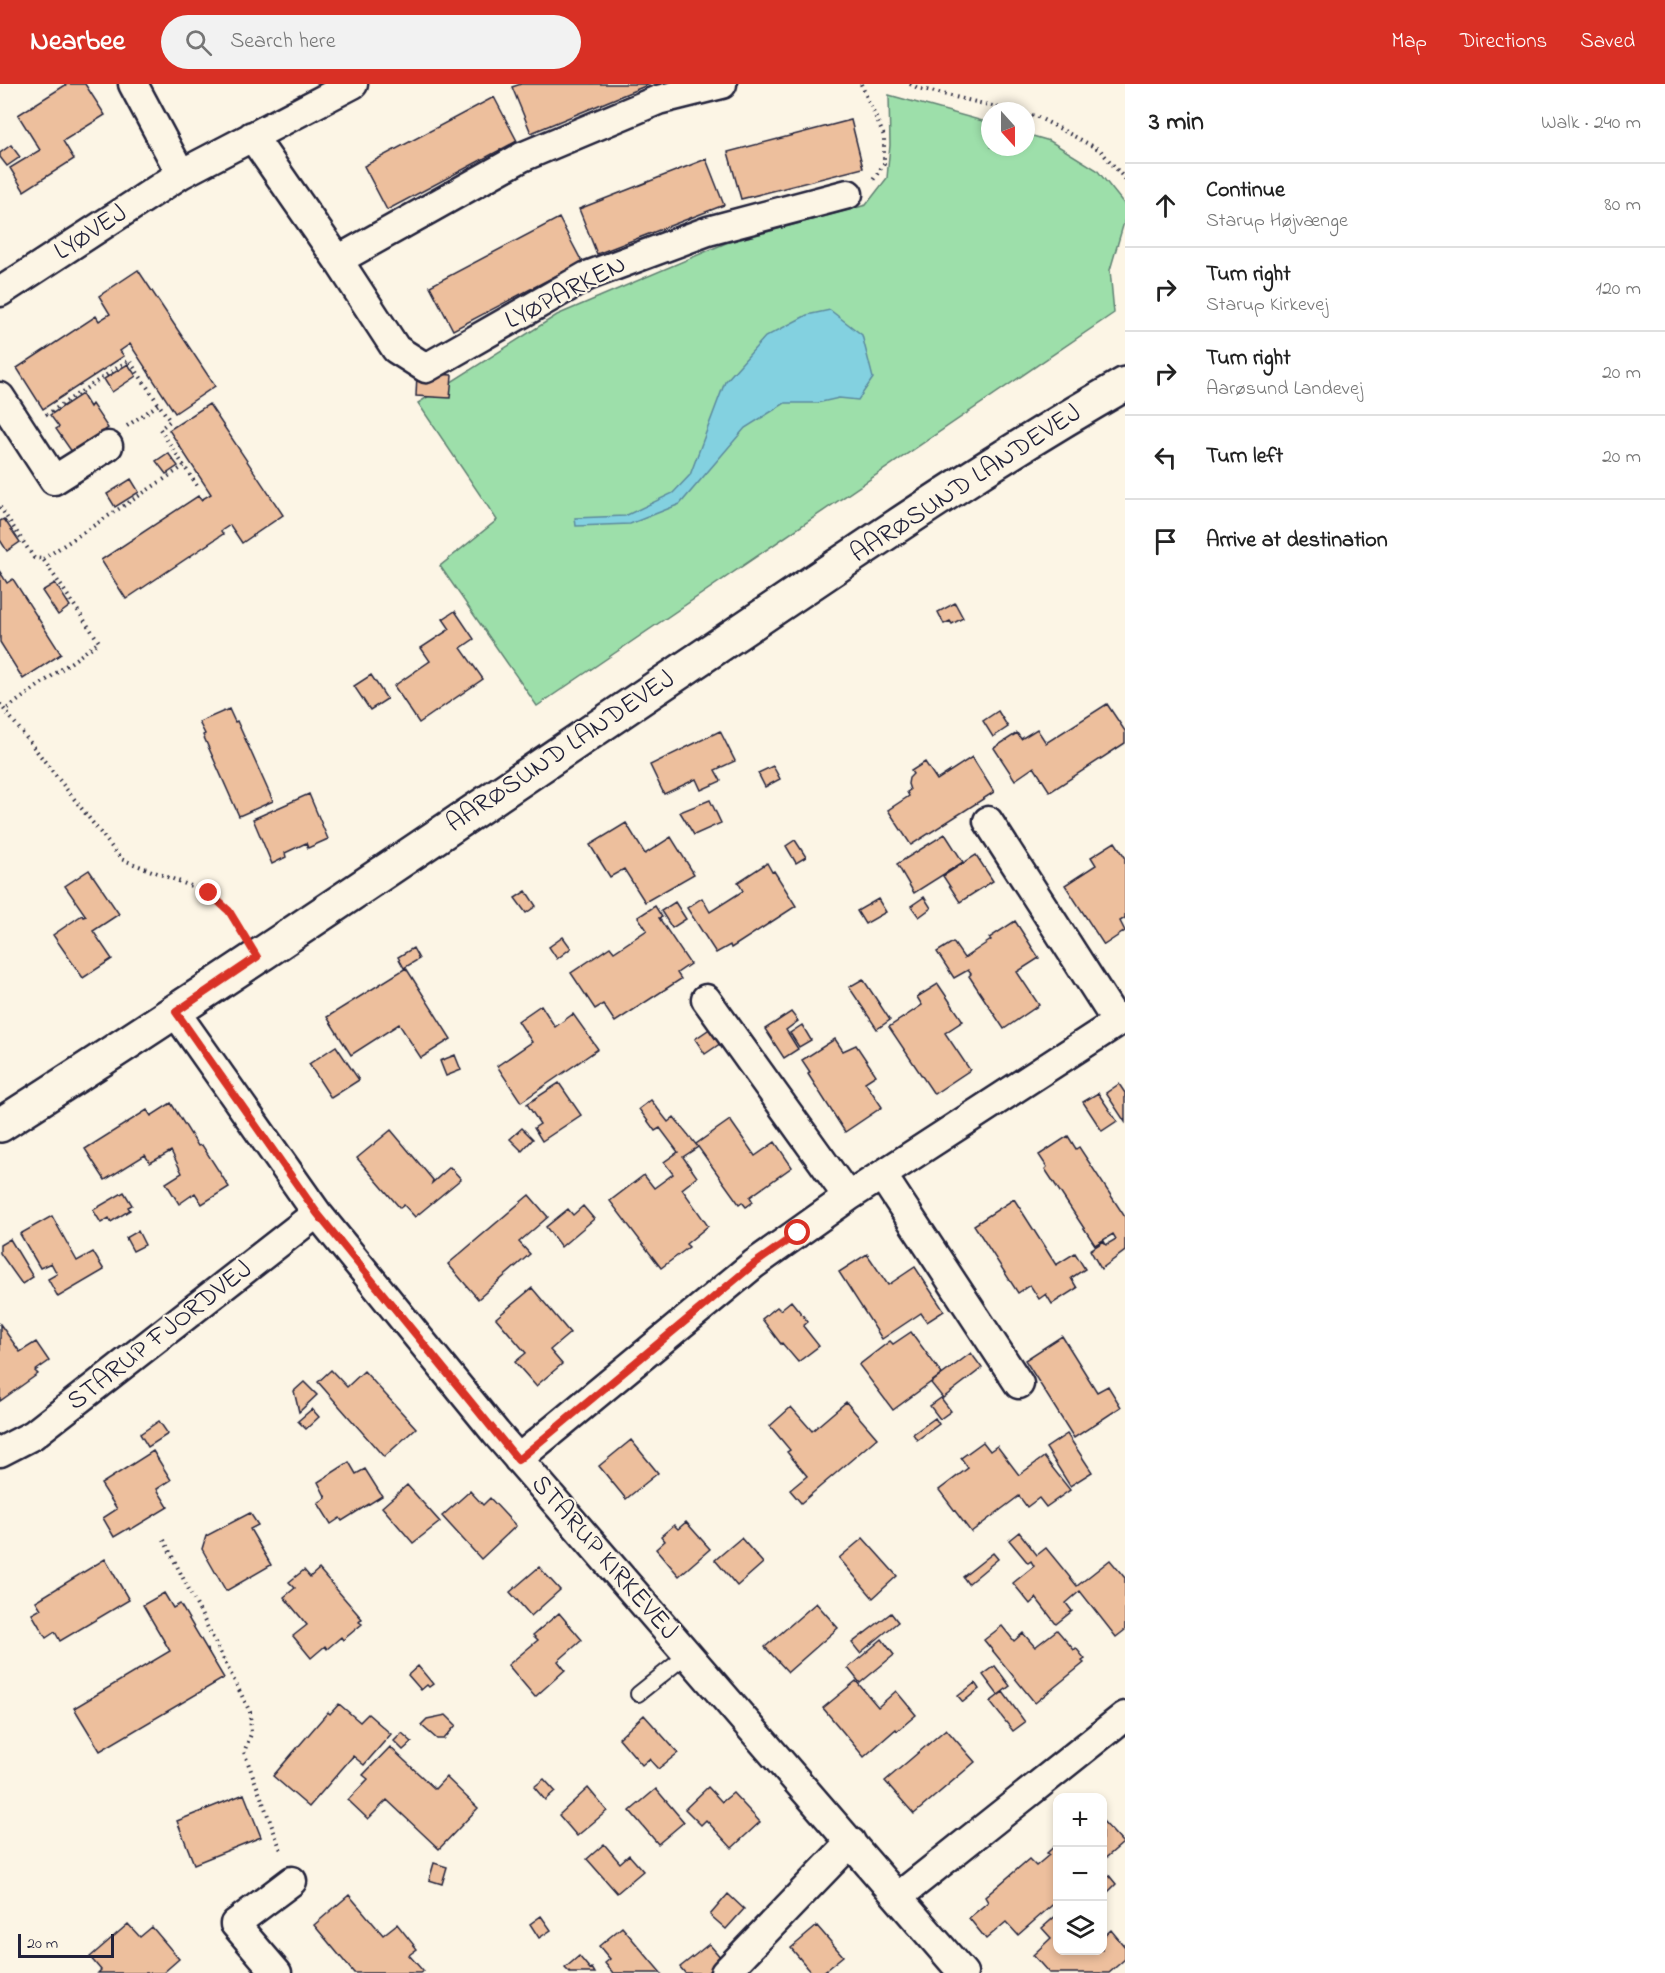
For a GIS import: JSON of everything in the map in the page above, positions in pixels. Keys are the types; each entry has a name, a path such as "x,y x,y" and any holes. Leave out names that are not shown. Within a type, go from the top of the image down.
{"street":[{"path":"133,84 182,174"},
{"name":"LYØVEJ","path":"0,292 182,174 353,84"},
{"path":"338,260 522,157 658,100 722,84"},
{"name":"LYØPARKEN","path":"252,136 396,349 426,368 587,276 708,231 848,194"},
{"name":"AARØSUND LANDEVEJ","path":"0,1125 176,1012 915,513 1054,424 1125,384"},
{"path":"0,397 54,480 108,446"},
{"path":"518,1460 754,1264 882,1174 1121,1019 988,821"},
{"path":"706,999 848,1197"},
{"name":"STARUP KIRKEVEJ","path":"176,1012 317,1213 518,1460 963,1973"},
{"path":"882,1174 1019,1384"},
{"name":"STARUP FJORDVEJ","path":"0,1452 33,1435 317,1213"},
{"path":"898,1897 1125,1716"},
{"path":"725,1973 851,1842"},
{"path":"277,1973 235,1924 292,1881"}],"lane":[{"path":"638,1694 688,1654"}],"path":[{"path":"848,194 872,182 884,164 884,136 861,84"},
{"path":"910,84 981,103"},
{"path":"1035,116 1100,150 1125,179"},
{"path":"22,431 129,360 170,421 160,429 199,489"},
{"path":"108,446 124,428 159,404"},
{"path":"0,507 34,558 43,559 184,466"},
{"path":"5,710 99,642 43,559"},
{"path":"0,704 121,859 209,893 229,911 257,957"},
{"path":"164,1540 250,1712 251,1734 244,1752 292,1881"}],"green space":[{"path":"889,95 981,121 981,156 1035,156 1035,137 1050,141 1097,170 1125,205 1125,219 1110,270 1114,313 537,706 440,566 497,520 418,403 557,315 726,243 866,205 887,178 890,145"}],"water":[{"path":"830,310 862,335 873,378 858,400 839,398 817,403 785,403 745,428 680,504 630,524 576,526 575,518 625,516 673,493 690,475 725,382 765,337 807,315"}],"building":[{"path":"67,84 85,84 105,115 63,141 74,159 24,191 10,168 40,150 18,115"},
{"path":"521,84 650,84 531,133 512,87"},
{"path":"494,97 517,141 387,210 364,166"},
{"path":"851,120 863,168 741,199 728,152"},
{"path":"11,145 20,157 7,166 0,157 0,153"},
{"path":"706,159 724,205 597,254 579,209"},
{"path":"559,218 582,262 453,330 430,286"},
{"path":"138,270 215,386 175,413 130,344 120,351 124,356 43,409 17,368 96,316 99,321 110,314 99,296"},
{"path":"128,364 136,376 112,392 104,379"},
{"path":"417,373 452,375 450,398 416,396"},
{"path":"82,394 90,407 92,404 108,428 72,452 56,429 59,427 50,415"},
{"path":"209,404 283,515 242,543 230,525 221,531 223,534 126,599 101,560 198,496 201,500 211,494 169,430"},
{"path":"168,453 178,466 166,474 156,461"},
{"path":"131,479 139,492 115,507 107,494"},
{"path":"4,519 20,542 7,551 0,540 0,521"},
{"path":"0,572 7,583 13,579 61,654 23,679 0,642"},
{"path":"55,583 70,606 58,615 42,591"},
{"path":"955,603 963,618 952,624 950,621 944,624 938,612"},
{"path":"455,611 474,639 461,648 483,679 419,723 394,686 430,661 421,648 450,629 443,619"},
{"path":"371,675 387,699 370,710 354,686"},
{"path":"1107,704 1125,731 1125,743 1050,792 1034,767 1015,780 994,748 1017,733 1021,739 1037,729 1046,743"},
{"path":"229,709 235,722 237,721 273,801 239,816 199,722"},
{"path":"998,711 1008,727 993,737 983,721"},
{"path":"720,731 735,761 715,770 721,781 701,790 696,779 664,794 650,765"},
{"path":"972,757 994,792 911,845 888,810 909,796 907,792 910,790 908,784 913,774 911,771 925,762 937,780"},
{"path":"773,766 780,779 765,787 758,773"},
{"path":"309,794 328,839 308,848 306,843 285,853 286,857 272,864 253,819"},
{"path":"710,800 721,823 694,835 680,812"},
{"path":"626,823 645,854 671,837 694,874 645,902 624,869 610,877 590,845"},
{"path":"945,834 963,862 914,893 897,864"},
{"path":"795,840 806,857 796,863 786,846"},
{"path":"1115,842 1125,857 1125,918 1120,921 1125,931 1104,945 1065,885 1096,865 1091,857"},
{"path":"976,855 993,881 960,902 943,876"},
{"path":"767,863 796,906 731,948 730,945 716,953 687,908 702,898 710,912 743,891 738,882"},
{"path":"89,870 119,914 93,931 112,959 83,978 53,935 82,915 86,916 65,886"},
{"path":"526,891 536,906 526,913 515,898"},
{"path":"924,897 931,908 919,917 911,906"},
{"path":"878,899 886,912 865,924 857,911"},
{"path":"675,902 686,919 672,928 661,911"},
{"path":"655,906 662,917 659,918 690,964 677,973 681,979 615,1022 603,1004 595,1009 571,973 610,947 614,952 647,930 638,917"},
{"path":"1015,921 1039,958 1017,972 1039,1005 1004,1029 969,976 971,974 968,970 954,978 937,952 953,942 964,958"},
{"path":"563,937 571,948 557,959 549,947"},
{"path":"413,948 419,959 404,968 398,957"},
{"path":"406,968 451,1039 421,1058 399,1024 351,1055 327,1017"},
{"path":"863,979 890,1020 877,1029 849,987"},
{"path":"938,984 963,1021 945,1033 970,1070 934,1094 889,1027 922,1005 917,997"},
{"path":"541,1005 555,1027 573,1014 598,1049 521,1102 497,1066 532,1042 518,1021"},
{"path":"791,1012 798,1021 786,1030 798,1049 784,1058 765,1029"},
{"path":"802,1025 811,1040 799,1047 790,1033"},
{"path":"711,1028 721,1043 705,1054 695,1039"},
{"path":"835,1039 843,1051 856,1045 876,1075 865,1082 882,1107 845,1132 808,1074 810,1072 802,1060"},
{"path":"336,1046 359,1080 331,1098 309,1064"},
{"path":"455,1055 461,1070 446,1076 440,1061"},
{"path":"559,1083 581,1115 542,1141 534,1128 540,1124 527,1104"},
{"path":"1119,1084 1125,1093 1125,1122 1106,1093"},
{"path":"1098,1093 1117,1121 1102,1131 1083,1102"},
{"path":"651,1100 668,1122 674,1117 698,1147 683,1157 697,1177 682,1189 708,1226 686,1244 689,1247 661,1268 610,1201 644,1175 654,1188 673,1174 664,1162 678,1152 660,1128 655,1131 639,1109"},
{"path":"171,1103 198,1146 202,1145 229,1187 202,1204 195,1193 179,1204 166,1183 182,1173 171,1151 150,1163 145,1155 105,1180 85,1149 147,1110 151,1116"},
{"path":"730,1120 755,1156 775,1142 792,1167 750,1197 753,1202 746,1207 742,1202 739,1204 696,1144"},
{"path":"522,1128 533,1139 522,1151 510,1139"},
{"path":"391,1130 433,1180 432,1183 450,1167 461,1179 415,1217 404,1205 400,1208 357,1158"},
{"path":"1068,1136 1076,1149 1079,1147 1125,1217 1125,1251 1101,1269 1090,1250 1104,1241 1106,1245 1116,1239 1113,1234 1095,1245 1045,1169 1047,1167 1039,1155"},
{"path":"124,1192 132,1205 128,1207 130,1210 111,1222 109,1218 101,1223 93,1210"},
{"path":"529,1195 548,1217 519,1242 530,1254 478,1299 448,1264"},
{"path":"1014,1199 1056,1265 1075,1253 1085,1269 1071,1278 1077,1288 1052,1304 1046,1294 1039,1299 1030,1285 1018,1293 974,1225"},
{"path":"583,1206 594,1219 561,1247 546,1227 568,1209 573,1215"},
{"path":"52,1216 77,1261 93,1252 104,1270 58,1297 48,1279 57,1274 51,1263 40,1268 20,1234"},
{"path":"138,1231 145,1245 133,1251 126,1238"},
{"path":"10,1239 33,1277 22,1284 0,1253 0,1245"},
{"path":"867,1254 888,1285 915,1267 944,1311 927,1322 921,1313 882,1339 839,1272"},
{"path":"532,1288 570,1333 550,1350 562,1364 536,1386 515,1362 526,1353 496,1318"},
{"path":"791,1301 808,1322 803,1326 819,1346 798,1362 762,1319 777,1307 780,1310"},
{"path":"0,1324 20,1352 36,1342 49,1361 35,1371 38,1374 0,1401"},
{"path":"911,1332 942,1374 893,1410 859,1365 890,1341 893,1344"},
{"path":"1062,1336 1097,1392 1108,1386 1121,1407 1074,1438 1025,1360"},
{"path":"971,1353 982,1368 943,1398 931,1383"},
{"path":"331,1370 347,1387 364,1371 416,1428 384,1457 318,1382"},
{"path":"304,1382 317,1395 299,1412 294,1391"},
{"path":"941,1398 951,1411 940,1419 930,1406"},
{"path":"846,1402 877,1438 801,1503 790,1490 807,1476 787,1452 790,1450 770,1426 791,1407 812,1431"},
{"path":"312,1409 319,1417 306,1429 298,1421"},
{"path":"935,1418 939,1424 917,1440 913,1434"},
{"path":"159,1421 168,1434 148,1447 140,1434"},
{"path":"1067,1434 1092,1472 1070,1486 1046,1448"},
{"path":"631,1440 658,1473 626,1499 599,1466"},
{"path":"983,1442 990,1451 997,1446 1019,1475 1044,1457 1070,1490 1046,1507 1039,1498 1027,1507 1019,1496 971,1532 939,1490 968,1468 961,1458"},
{"path":"153,1451 171,1480 157,1489 168,1507 114,1537 103,1518 117,1509 101,1484"},
{"path":"349,1462 356,1474 365,1469 382,1496 342,1521 340,1518 331,1524 318,1503 326,1498 318,1482"},
{"path":"407,1485 440,1522 413,1543 382,1507"},
{"path":"470,1491 483,1505 490,1498 516,1526 481,1559 442,1516"},
{"path":"250,1513 258,1525 250,1529 271,1565 226,1591 202,1549 206,1536"},
{"path":"686,1522 710,1549 679,1576 656,1549 665,1541 661,1536 674,1525 678,1529"},
{"path":"1019,1532 1037,1555 1046,1548 1077,1586 1110,1560 1125,1578 1125,1630 1116,1637 1080,1591 1066,1603 1072,1611 1056,1624 1036,1598 1030,1604 1013,1583 1034,1566 1031,1561 1028,1563 1009,1540"},
{"path":"741,1538 763,1563 737,1586 715,1560"},
{"path":"863,1538 897,1576 873,1598 839,1558"},
{"path":"993,1553 998,1559 968,1584 963,1577"},
{"path":"105,1559 129,1600 60,1641 55,1632 46,1638 32,1614 41,1609 36,1601"},
{"path":"539,1567 560,1590 531,1616 510,1592"},
{"path":"319,1569 362,1619 359,1622 362,1624 343,1640 341,1637 327,1649 325,1646 311,1658 293,1636 307,1625 284,1597 295,1588 289,1582 304,1570 310,1577"},
{"path":"164,1593 173,1608 180,1604 224,1678 100,1751 74,1708 170,1651 143,1605"},
{"path":"816,1603 838,1628 788,1672 765,1647"},
{"path":"559,1613 582,1640 558,1661 565,1670 535,1697 508,1665 538,1640 533,1635"},
{"path":"891,1613 898,1622 860,1653 852,1643"},
{"path":"1002,1626 1014,1641 1023,1633 1035,1647 1057,1630 1085,1659 1082,1661 1084,1663 1035,1703 984,1640"},
{"path":"882,1639 894,1655 860,1683 848,1668"},
{"path":"418,1666 433,1684 421,1690 408,1675"},
{"path":"995,1666 1010,1686 998,1695 983,1675"},
{"path":"856,1681 878,1707 896,1691 916,1715 864,1757 823,1708"},
{"path":"975,1683 979,1689 963,1702 958,1696"},
{"path":"1003,1692 1025,1722 1013,1731 990,1702"},
{"path":"339,1704 360,1722 368,1714 391,1734 364,1765 353,1756 309,1807 273,1776 328,1712 330,1714"},
{"path":"446,1715 456,1725 444,1739 437,1739 421,1725 427,1719"},
{"path":"644,1715 678,1753 658,1769 649,1759 642,1765 619,1738"},
{"path":"946,1729 975,1762 914,1814 885,1781"},
{"path":"402,1733 412,1742 403,1750 394,1741"},
{"path":"390,1747 435,1789 446,1777 478,1808 439,1849 387,1800 368,1819 348,1800 368,1779 363,1775"},
{"path":"544,1779 555,1791 545,1800 534,1787"},
{"path":"708,1787 722,1802 733,1793 760,1822 732,1848 706,1820 701,1825 685,1809"},
{"path":"588,1788 607,1811 577,1836 559,1815"},
{"path":"656,1789 684,1822 658,1844 630,1811"},
{"path":"244,1794 261,1837 194,1864 177,1821"},
{"path":"1107,1825 1123,1843 1107,1857"},
{"path":"604,1844 620,1863 629,1855 643,1871 617,1893 587,1859"},
{"path":"1053,1848 1053,1904 1018,1935 1006,1922 986,1939 969,1918 988,1902 985,1897 1029,1859 1036,1866 1049,1855 1047,1853"},
{"path":"434,1863 447,1867 442,1884 429,1880"},
{"path":"1107,1873 1116,1884 1107,1893"},
{"path":"728,1894 744,1909 726,1929 710,1915"},
{"path":"349,1895 383,1935 397,1924 417,1949 409,1955 423,1971 420,1973 354,1973 314,1925"},
{"path":"541,1916 551,1930 539,1938 530,1924"},
{"path":"1053,1918 1053,1955 1107,1955 1107,1934 1111,1930 1125,1947 1125,1959 1109,1973 1049,1973 1033,1955 1051,1938 1042,1928"},
{"path":"128,1924 140,1937 152,1927 179,1959 163,1973 98,1973 101,1970 90,1957"},
{"path":"817,1926 843,1956 822,1973 812,1973 791,1948"},
{"path":"622,1927 661,1973 613,1973 605,1963 610,1959 599,1946"},
{"path":"709,1944 722,1959 707,1973 685,1973 680,1967"},
{"path":"579,1956 595,1973 570,1973 565,1968"}],"route":[{"path":"209,893 229,911 257,957 176,1012 317,1213 518,1460 754,1264 798,1233"}]}
